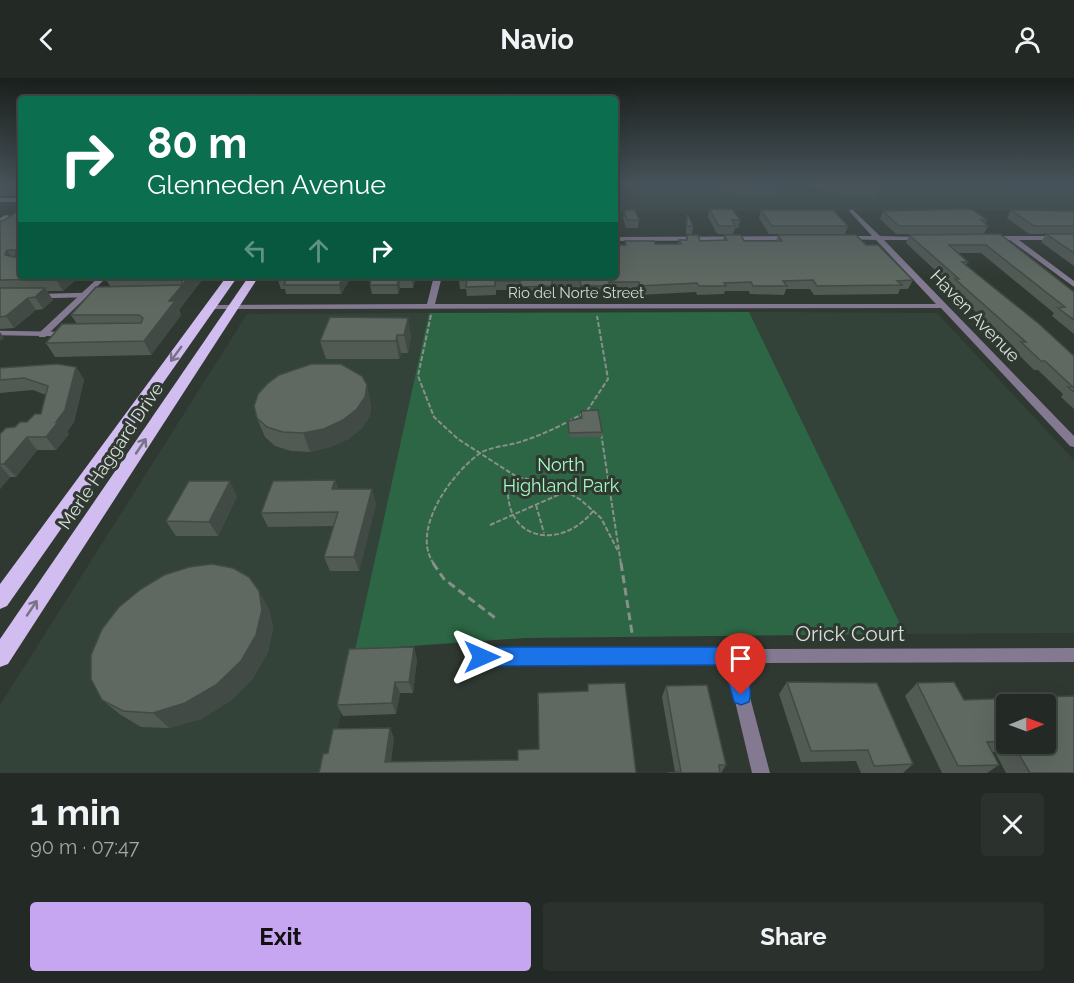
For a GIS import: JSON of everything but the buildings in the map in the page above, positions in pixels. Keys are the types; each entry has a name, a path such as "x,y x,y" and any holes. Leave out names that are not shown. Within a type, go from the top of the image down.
{"main road":[{"name":"Merle Haggard Drive","path":"0,600 231,279"},
{"name":"Merle Haggard Drive","path":"0,657 252,279"}],"street":[{"path":"0,221 7,216"},
{"name":"Haven Avenue","path":"857,216 1074,443"},
{"path":"618,238 806,238"},
{"path":"842,238 934,238"},
{"path":"979,238 1074,238"},
{"path":"1012,238 1074,285"},
{"path":"42,335 101,279"},
{"path":"431,310 437,279"},
{"name":"Rio del Norte Street","path":"210,307 431,310 943,306"},
{"name":"Orick Court","path":"482,657 1074,655"},
{"path":"732,656 761,773"}],"lane":[{"path":"36,296 95,295"},
{"path":"0,333 64,334"}],"path":[{"path":"431,310 418,376 435,417 458,439 517,477 532,478 567,490 594,510 618,551"},
{"path":"498,620 444,579 428,556 426,539 432,516 442,492 480,453 522,442 554,430 590,409 608,379 596,311"},
{"path":"590,409 600,414 618,551 632,633"},
{"path":"517,477 508,486 505,497 511,516 531,532 544,535 569,533 587,522 594,510"},
{"path":"490,525 567,490"},
{"path":"536,505 544,535"}],"shaded area":[{"path":"749,312 937,313 1074,460 1074,633 905,634"},
{"path":"429,313 328,773 0,773 0,705 247,314"}],"green space":[{"name":"North Highland Park","path":"749,312 905,634 526,638 355,650 429,313"}],"route":[{"path":"482,657 732,656 741,695"}]}
